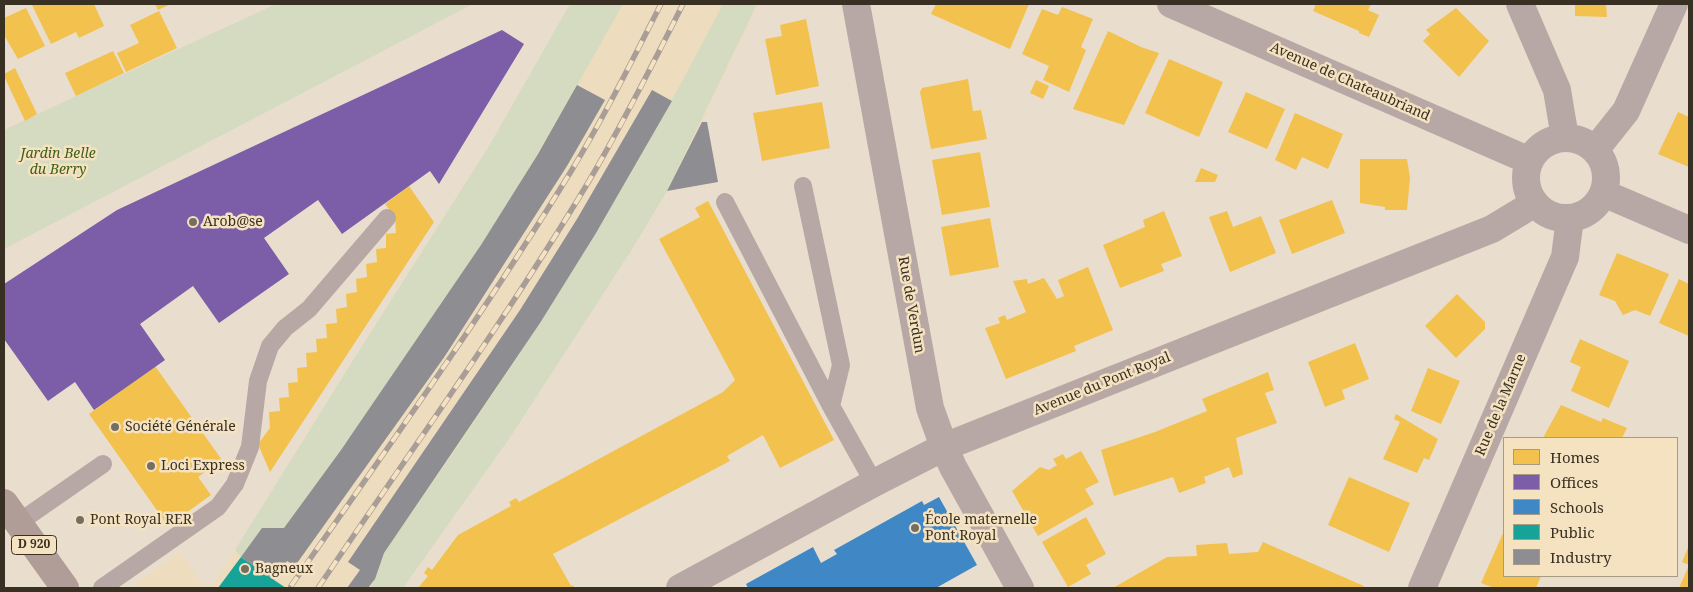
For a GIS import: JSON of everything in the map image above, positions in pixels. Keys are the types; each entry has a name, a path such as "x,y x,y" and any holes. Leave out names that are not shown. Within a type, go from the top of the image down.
{"main road":[{"name":"D 920","path":"11,513 65,588"}],"street":[{"name":"Rue de Verdun","path":"856,4 930,408 944,447 1020,588"},
{"name":"Avenue de Chateaubriand","path":"1171,4 1530,161"},
{"path":"1520,4 1557,90 1565,138"},
{"path":"1595,150 1626,111 1674,4"},
{"path":"1565,138 1576,139 1586,143 1595,150 1602,159 1606,170 1603,193 1598,202 1581,216 1570,218 1551,215 1542,210 1535,203 1527,187 1527,169 1536,152 1545,144 1565,138"},
{"path":"1603,193 1689,230"},
{"name":"Avenue du Pont Royal","path":"680,588 944,447 1492,229 1535,203"},
{"name":"Rue de la Marne","path":"1422,588 1565,257 1570,218"}],"lane":[{"path":"803,186 841,365 831,406"},
{"path":"725,202 831,406 874,483"},
{"path":"102,588 218,507 235,484 250,447 258,381 270,346 284,328 309,310 387,218"},
{"path":"11,513 103,464"}],"shaded area":[{"path":"570,4 758,4 667,191 631,251 509,439 403,588 211,588 489,146"},
{"path":"180,552 206,588 141,588 137,583"}],"green space":[{"name":"Jardin Belle du Berry","path":"276,4 473,4 4,249 4,130"},
{"path":"570,4 623,4 554,126 500,216 409,353 284,528 262,529 241,557 235,550 489,146"},
{"path":"723,4 757,4 667,191 631,251 509,439 403,588 370,588 384,553 519,354 596,232 693,62"}],"building: Homes":[{"path":"94,4 104,26 79,38 76,32 51,44 32,5"},
{"path":"155,4 171,4 158,10"},
{"path":"936,4 1029,4 1010,49 931,14"},
{"path":"1316,4 1371,4 1368,10 1379,15 1369,37 1313,11"},
{"path":"1575,4 1606,4 1607,17 1575,16"},
{"path":"1062,7 1093,19 1081,47 1086,50 1069,92 1043,80 1049,66 1022,54 1042,9 1058,15"},
{"path":"26,8 45,46 18,59 4,35 4,18"},
{"path":"1456,8 1489,41 1459,77 1423,41 1430,34 1426,30"},
{"path":"159,11 177,48 126,72 117,53 139,43 130,25"},
{"path":"806,19 819,86 776,95 765,39 782,36 780,25"},
{"path":"1108,31 1141,47 1159,53 1124,125 1073,109"},
{"path":"113,51 124,73 76,96 65,73"},
{"path":"1169,59 1223,82 1199,137 1145,113"},
{"path":"15,68 37,114 25,121 4,76 4,74"},
{"path":"968,79 973,111 981,110 987,139 931,149 920,92 922,88"},
{"path":"1036,80 1049,86 1043,99 1030,93"},
{"path":"1246,92 1285,109 1267,149 1228,132"},
{"path":"822,102 830,148 762,161 753,113"},
{"path":"1678,112 1689,117 1689,167 1658,154"},
{"path":"1295,113 1343,134 1328,169 1302,157 1296,170 1275,160"},
{"path":"980,152 990,207 942,215 932,160"},
{"path":"1360,159 1407,159 1410,178 1407,210 1385,210 1385,207 1360,203"},
{"path":"1201,168 1218,175 1215,182 1195,182"},
{"path":"409,186 434,222 270,472 258,444 270,428 269,412 280,411 279,398 289,397 288,383 298,382 297,368 307,367 306,353 317,352 316,339 327,338 326,324 337,323 336,309 347,307 346,294 357,292 356,279 367,277 366,264 377,262 376,249 386,248 386,234 396,233 395,217 385,204"},
{"path":"1332,200 1345,233 1292,254 1279,220"},
{"path":"708,201 834,440 780,468 763,435 727,456 730,461 553,554 571,586 573,585 574,588 418,588 428,576 424,573 428,567 432,570 458,535 511,506 509,502 516,498 519,502 723,392 735,380 659,239 700,217 695,208"},
{"path":"1164,211 1182,256 1161,264 1164,271 1120,288 1103,245 1145,227 1143,220"},
{"path":"1227,211 1233,227 1261,216 1276,253 1230,272 1209,217"},
{"path":"990,218 999,267 950,276 941,227"},
{"path":"1617,253 1669,274 1650,316 1635,310 1623,315 1615,301 1599,295"},
{"path":"1088,267 1113,330 1074,346 1076,351 1006,379 985,328 1000,323 998,318 1005,315 1007,320 1026,312 1013,281 1027,279 1028,284 1044,278 1057,299 1064,296 1058,280"},
{"path":"1679,279 1689,284 1689,336 1659,323"},
{"path":"1457,294 1485,322 1485,329 1456,358 1425,326"},
{"path":"1580,339 1629,361 1609,408 1571,391 1581,367 1570,362"},
{"path":"1355,343 1369,379 1342,390 1345,399 1325,407 1308,362"},
{"path":"155,366 222,460 198,477 211,495 168,526 89,414"},
{"path":"1428,368 1460,381 1441,424 1411,411"},
{"path":"1268,372 1274,390 1265,393 1277,423 1236,438 1243,474 1233,478 1229,467 1204,477 1206,483 1179,493 1173,477 1114,496 1101,450 1155,432 1207,411 1202,399"},
{"path":"1561,405 1601,422 1603,418 1627,428 1622,437 1544,437"},
{"path":"1396,414 1438,439 1429,460 1424,458 1417,473 1383,459 1400,422 1394,419"},
{"path":"1081,451 1099,482 1085,489 1094,504 1038,536 1012,491 1040,467 1049,470 1057,465 1053,459 1063,454 1066,459"},
{"path":"1349,477 1410,503 1389,552 1328,525"},
{"path":"1086,517 1106,554 1086,565 1091,574 1068,587 1042,542"},
{"path":"1503,533 1503,577 1541,577 1536,588 1494,588 1481,583"},
{"path":"1263,542 1364,586 1363,588 1113,588 1167,557 1197,556 1196,545 1227,543 1229,554 1258,552"},
{"path":"1689,545 1689,565 1682,562"},
{"path":"1689,565 1689,588 1679,588"}],"building: Offices":[{"name":"Arob@se","path":"502,30 524,44 439,184 430,171 342,234 318,200 264,238 289,274 219,323 193,286 140,324 165,360 94,410 75,382 48,401 4,339 4,284 117,210"}],"building: Schools":[{"name":"École maternelle Pont Royal","path":"939,497 977,565 936,588 748,588 746,584 813,547 821,563 837,554 834,550 922,501 924,505"}],"building: Public":[{"name":"Bagneux","path":"241,557 274,580 286,588 218,588"}],"building: Industry":[{"path":"577,85 605,100 567,166 445,356 295,566 287,561 274,580 241,557 262,528 284,528 341,450 481,245 538,154"},
{"path":"652,90 672,101 596,233 540,323 384,553 375,579 368,588 347,588 360,570 348,562 520,310 577,219"},
{"path":"702,122 707,122 718,182 667,191"}],"railway":[{"path":"291,586 433,382 537,226 594,132 661,4"},
{"path":"318,588 490,336 557,233 614,137 683,4"}],"place":[{"name":"Arob@se","path":"193,222"},
{"name":"Société Générale","path":"115,427"},
{"name":"Loci Express","path":"151,466"},
{"name":"Pont Royal RER","path":"80,520"},
{"name":"École maternelle Pont Royal","path":"915,528"},
{"name":"Bagneux","path":"245,569"}]}
